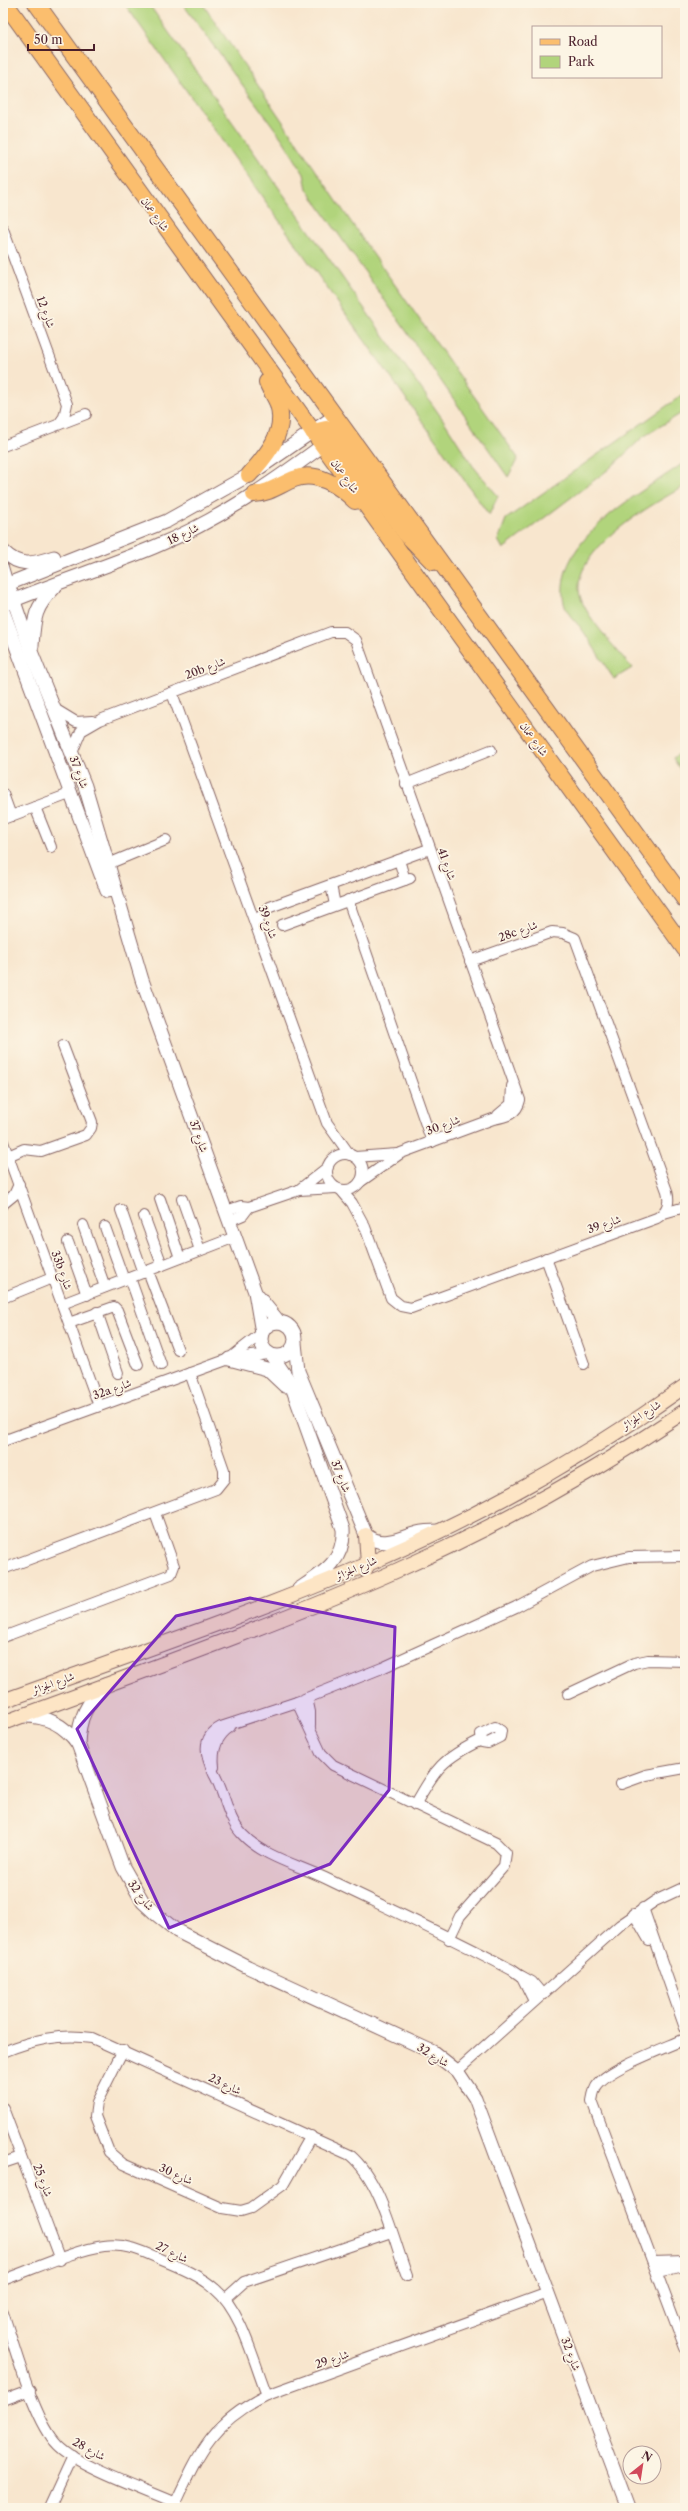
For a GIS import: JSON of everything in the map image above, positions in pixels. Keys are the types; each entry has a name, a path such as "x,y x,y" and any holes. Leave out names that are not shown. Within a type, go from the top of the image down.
{"main road":[{"name":"شارع عمان","path":"5,3 313,432 334,437 449,573 685,900"},
{"name":"شارع عمان","path":"36,3 336,416 334,437 370,511 685,949"},
{"path":"249,475 274,444 280,425 278,404 267,381 267,368"},
{"path":"254,494 269,492 296,478 315,477 340,487 370,511"},
{"name":"شارع الجزائر","path":"3,1701 288,1596 368,1564 513,1493 596,1444 685,1386"},
{"name":"شارع الجزائر","path":"3,1723 273,1622 434,1553 513,1514 595,1468 685,1411"},
{"path":"140,1671 154,1659 268,1616 359,1576 368,1564 366,1535"}],"street":[{"name":"شارع 12","path":"3,229 67,404"},
{"path":"3,446 86,414 67,404 64,416 59,424"},
{"name":"شارع 18","path":"6,585 167,521 249,475 336,416"},
{"name":"شارع 18","path":"8,602 160,544 200,525 254,494 334,437"},
{"path":"3,551 22,564 34,564 58,557 69,560"},
{"name":"شارع 37","path":"3,567 8,602 32,654 85,786 142,980"},
{"path":"32,654 36,611 39,604 59,583"},
{"name":"شارع 37","path":"3,611 72,793 124,938 142,980 228,1216 255,1292 262,1333"},
{"name":"شارع 41","path":"318,638 338,637 346,639 352,644 362,662 510,1074"},
{"name":"20b شارع","path":"72,753 81,731 100,720 318,638"},
{"name":"شارع 39","path":"172,693 328,1123 336,1138 352,1156"},
{"name":"20b شارع","path":"53,708 76,722 100,720"},
{"path":"406,784 491,750"},
{"path":"3,794 7,818 72,793"},
{"path":"35,807 51,847"},
{"path":"108,864 166,840"},
{"path":"257,926 259,918 270,907 429,849"},
{"path":"282,925 407,879 399,860"},
{"path":"331,885 335,905"},
{"path":"348,900 432,1142"},
{"name":"28c شارع","path":"470,961 552,932 563,933 575,938 669,1197"},
{"path":"8,1156 24,1149 41,1151 86,1135 92,1128 92,1122 63,1046"},
{"name":"شارع 30","path":"360,1182 401,1153 493,1119 506,1109 512,1100 510,1074"},
{"name":"33b شارع","path":"3,1142 99,1406"},
{"name":"شارع 30","path":"352,1156 401,1153"},
{"path":"228,1216 241,1206 249,1207 299,1190 352,1189 360,1182 362,1166 352,1156 339,1155 328,1167 299,1190"},
{"path":"328,1167 329,1181 338,1189"},
{"path":"3,1204 14,1195 18,1184"},
{"name":"شارع 39","path":"338,1189 352,1203 366,1227 391,1298 406,1307 411,1308 657,1218 664,1213 685,1206"},
{"path":"664,1213 668,1206 669,1197 685,1206"},
{"path":"160,1199 180,1258"},
{"path":"182,1199 200,1250"},
{"path":"121,1210 178,1350"},
{"path":"144,1216 162,1265"},
{"path":"83,1225 106,1287"},
{"path":"105,1227 161,1365"},
{"path":"62,1304 235,1237"},
{"path":"68,1242 86,1295"},
{"path":"546,1258 584,1364"},
{"path":"5,1298 52,1278"},
{"name":"شارع 37","path":"255,1292 279,1322"},
{"path":"69,1323 112,1307 116,1308 138,1366"},
{"path":"97,1312 118,1373"},
{"path":"279,1322 292,1329 295,1343 287,1355 270,1355 262,1346 262,1333 270,1324 279,1322"},
{"name":"32a شارع","path":"229,1359 262,1333"},
{"name":"شارع 37","path":"295,1343 298,1371 366,1535"},
{"name":"شارع 37","path":"270,1355 288,1377 342,1522 344,1537 342,1550 334,1564 288,1596"},
{"name":"32a شارع","path":"3,1441 229,1359 270,1355"},
{"path":"229,1359 260,1365 274,1373 300,1408"},
{"path":"3,1569 213,1492 224,1479 224,1470 190,1373"},
{"path":"3,1637 171,1574 174,1566 155,1513"},
{"path":"366,1535 372,1540 385,1543 422,1531 440,1530"},
{"path":"542,1994 532,1982 449,1939 254,1845 240,1832 233,1821 216,1776 213,1758 215,1745 221,1734 239,1722 307,1698 466,1630 592,1566 629,1557 685,1556"},
{"path":"568,1694 634,1663 648,1660 685,1661"},
{"name":"شارع 32","path":"78,1744 79,1723 83,1711 92,1698 106,1684"},
{"path":"307,1698 310,1712 310,1726"},
{"path":"297,1702 302,1716 310,1726 321,1753 333,1765 499,1844 506,1853 506,1862 502,1869 460,1916 449,1939"},
{"name":"شارع 32","path":"22,1716 39,1717 54,1722 67,1731 78,1744 123,1867 143,1902 157,1915 177,1931 248,1967 433,2052 457,2071 475,2098 628,2508"},
{"path":"415,1805 441,1764 457,1751 481,1740"},
{"path":"621,1784 658,1772 685,1768"},
{"path":"457,2071 534,2001 634,1914 643,1908 685,1888"},
{"path":"643,1908 685,2028"},
{"path":"634,1914 659,1957"},
{"path":"521,1977 534,2001"},
{"name":"شارع 23","path":"3,2052 38,2040 68,2035 92,2038 123,2050 350,2155 362,2167 374,2187 407,2276"},
{"path":"685,2039 636,2060 601,2080 594,2091 592,2101 600,2117 685,2348"},
{"name":"شارع 30","path":"123,2050 97,2102 95,2116 109,2152 123,2164 222,2208 241,2211 251,2208 283,2185 291,2174 311,2136"},
{"name":"شارع 25","path":"3,2108 60,2260"},
{"path":"3,2163 21,2157"},
{"path":"225,2299 244,2282 391,2232"},
{"name":"شارع 27","path":"3,2280 102,2246 129,2247 178,2267 215,2288 225,2299 240,2325 267,2395"},
{"path":"653,2262 685,2260"},
{"path":"657,2272 685,2266"},
{"name":"شارع 29","path":"175,2506 196,2459 216,2430 233,2414 267,2395 548,2294"},
{"name":"شارع 28","path":"3,2313 30,2390 46,2430 58,2445 73,2456 175,2506"},
{"path":"3,2400 30,2390"},
{"path":"48,2508 73,2456"}],"highlighted area":[{"path":"250,1598 395,1627 389,1790 330,1864 169,1928 77,1729 176,1616"}],"green space":[{"path":"124,3 148,3 444,421 473,466 498,496 489,515"},
{"path":"182,3 202,3 368,247 518,458 508,477 307,189 304,174 283,140"},
{"path":"685,393 685,411 643,437 609,469 503,549 498,540 506,519"},
{"path":"685,462 685,486 654,504 618,529 603,543 590,559 581,574 579,590 581,599 586,609 593,620 632,668 614,679 581,628 567,610 564,603 564,580 572,558 585,538 625,503"},
{"path":"685,749 685,777 673,758"}]}
